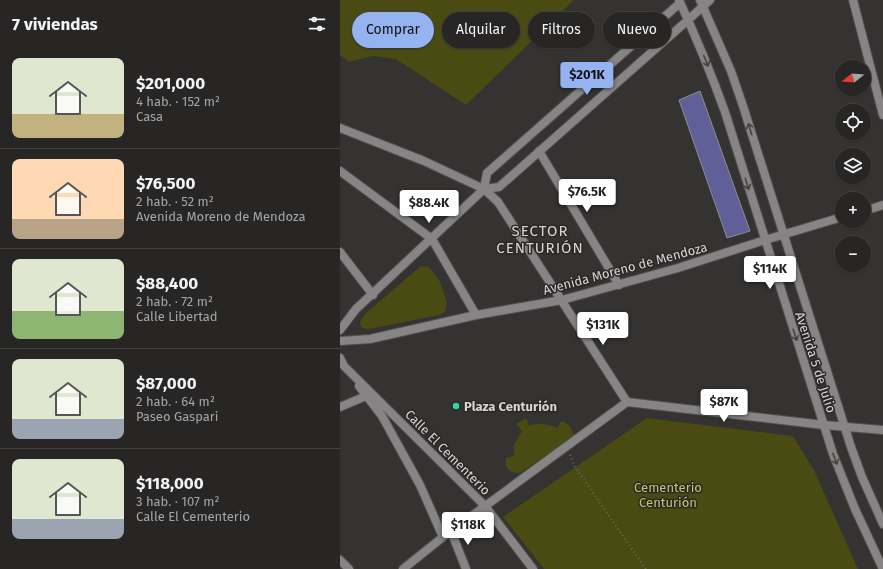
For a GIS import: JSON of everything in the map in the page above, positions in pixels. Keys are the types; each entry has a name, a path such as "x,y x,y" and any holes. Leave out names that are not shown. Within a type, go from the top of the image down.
{"street":[{"path":"340,330 356,310 484,189 499,187 688,20 701,3 710,0"},
{"path":"852,0 883,115"},
{"path":"484,189 487,173 681,1"},
{"name":"Avenida 5 de Julio","path":"681,1 713,78 844,484 883,569"},
{"name":"Avenida 5 de Julio","path":"701,3 731,71 844,426 862,477 883,524"},
{"path":"342,132 424,161 484,189 498,202 627,402"},
{"path":"539,151 619,285"},
{"path":"340,171 432,238 476,315"},
{"path":"871,208 883,205"},
{"name":"Avenida Moreno de Mendoza","path":"340,341 370,339 476,315 562,300 678,268 835,219"},
{"path":"340,252 373,295"},
{"name":"Calle El Cementerio","path":"340,358 344,366 485,506 533,569"},
{"path":"344,366 382,416 420,484 443,537"},
{"path":"340,407 366,396"},
{"path":"404,569 443,537 627,402 824,425 883,430"},
{"path":"451,532 466,569"},
{"path":"340,560 348,569"}],"path":[{"path":"566,447 575,467 646,569"}],"green space":[{"path":"340,0 574,0 562,12 528,12 528,45 466,105 396,59 373,56 349,62 340,55"},
{"path":"421,266 428,267 432,270 440,282 447,302 445,312 439,315 380,327 367,329 361,327 360,321 365,314"},
{"path":"526,418 529,426 543,424 557,428 561,421 564,422 570,426 574,436 520,473 516,473 508,470 506,458 514,456 514,445 522,431 516,424"},
{"name":"Cementerio Centurión","path":"647,418 793,436 814,470 858,569 544,569 503,517"}],"building":[{"path":"700,91 750,231 727,238 679,100"}],"place":[{"name":"Plaza Centurión","path":"456,406"}],"district":[{"name":"SECTOR CENTURIÓN","path":"540,240"}]}
